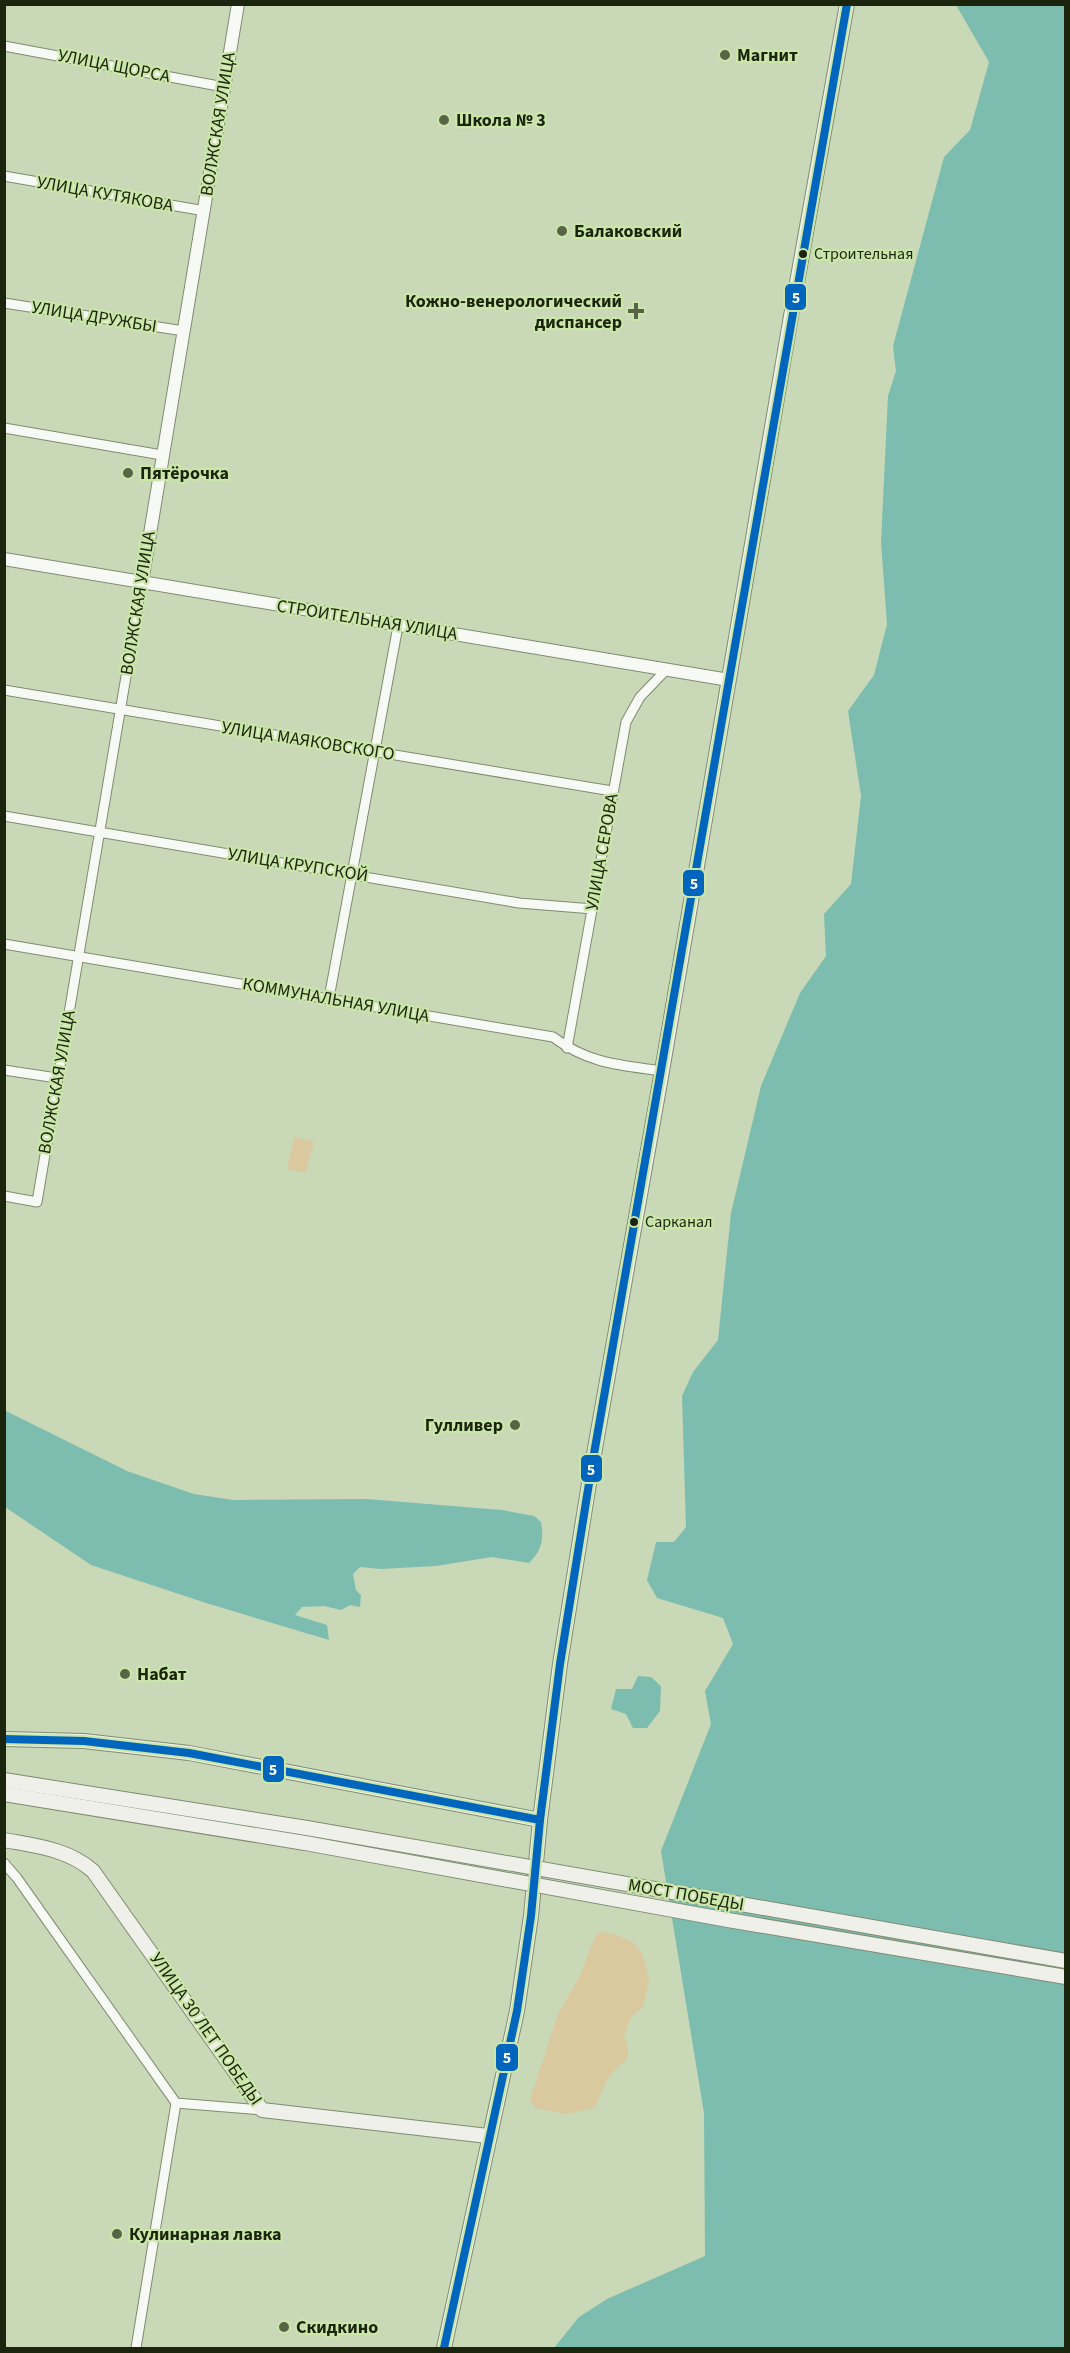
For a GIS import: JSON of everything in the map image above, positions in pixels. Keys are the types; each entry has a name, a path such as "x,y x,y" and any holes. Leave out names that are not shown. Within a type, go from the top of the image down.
{"main road":[{"path":"444,2349 488,2136 517,2011 531,1916 540,1820 560,1664 591,1471 847,4"},
{"path":"4,1739 84,1741 189,1753 540,1820"},
{"name":"МОСТ ПОБЕДЫ","path":"4,1780 307,1828 1065,1961"},
{"path":"4,1794 305,1843 728,1920 1065,1977"},
{"name":"УЛИЦА 30 ЛЕТ ПОБЕДЫ","path":"4,1840 67,1853 82,1861 93,1871 262,2110 488,2136"}],"street":[{"name":"ВОЛЖСКАЯ УЛИЦА","path":"4,1196 37,1202 238,4"},
{"name":"УЛИЦА ЩОРСА","path":"4,46 224,87"},
{"name":"УЛИЦА КУТЯКОВА","path":"4,176 204,211"},
{"name":"УЛИЦА ДРУЖБЫ","path":"4,303 184,331"},
{"path":"4,428 162,454"},
{"name":"СТРОИТЕЛЬНАЯ УЛИЦА","path":"4,560 729,680"},
{"path":"329,998 398,626"},
{"name":"УЛИЦА СЕРОВА","path":"567,1048 626,722 640,697 667,669"},
{"name":"УЛИЦА МАЯКОВСКОГО","path":"4,690 612,791"},
{"name":"УЛИЦА КРУПСКОЙ","path":"4,816 519,903 592,909"},
{"name":"КОММУНАЛЬНАЯ УЛИЦА","path":"4,944 553,1037 567,1048 599,1062 662,1071"},
{"path":"4,1070 57,1078"},
{"path":"4,1863 17,1878 176,2103 136,2349"},
{"path":"176,2103 262,2110"}],"shaded area":[{"path":"294,1137 314,1142 306,1173 287,1169"},
{"path":"601,1932 633,1942 643,1955 649,1981 643,2007 631,2017 624,2036 628,2056 607,2080 595,2108 566,2114 535,2108 530,2100 558,2014 580,1976 595,1937"}],"water":[{"path":"956,5 1065,5 1065,2348 554,2348 579,2317 607,2299 705,2256 704,2113 661,1851 711,1724 705,1691 733,1644 723,1618 657,1598 647,1580 656,1542 674,1542 686,1527 682,1396 693,1372 718,1340 731,1213 761,1086 800,993 826,956 824,914 851,884 861,796 848,711 874,675 887,624 881,542 888,396 896,371 893,346 944,157 970,130 989,62"},
{"path":"4,1410 127,1471 194,1494 233,1500 366,1499 502,1510 534,1516 541,1522 541,1544 529,1563 492,1557 436,1566 381,1569 360,1567 353,1574 356,1590 361,1595 360,1607 350,1605 341,1610 324,1606 302,1607 295,1615 327,1625 329,1640 91,1565 5,1507"},
{"path":"638,1676 651,1677 661,1686 660,1711 647,1728 633,1728 626,1714 611,1709 616,1689 632,1689"}],"transit line":[{"name":"5","path":"444,2348 517,2011 531,1916 540,1820 560,1664 591,1471 847,4"},
{"name":"5","path":"4,1739 84,1741 189,1753 540,1820"}],"place":[{"name":"Магнит","path":"725,55"},
{"name":"Школа № 3","path":"444,120"},
{"name":"Балаковский","path":"562,231"},
{"name":"Строительная","path":"803,254"},
{"name":"Кожно-венерологический диспансер","path":"636,311"},
{"name":"Пятёрочка","path":"128,473"},
{"name":"Сарканал","path":"634,1222"},
{"name":"Гулливер","path":"515,1425"},
{"name":"Набат","path":"125,1674"},
{"name":"Кулинарная лавка","path":"117,2234"},
{"name":"Скидкино","path":"284,2327"}]}
